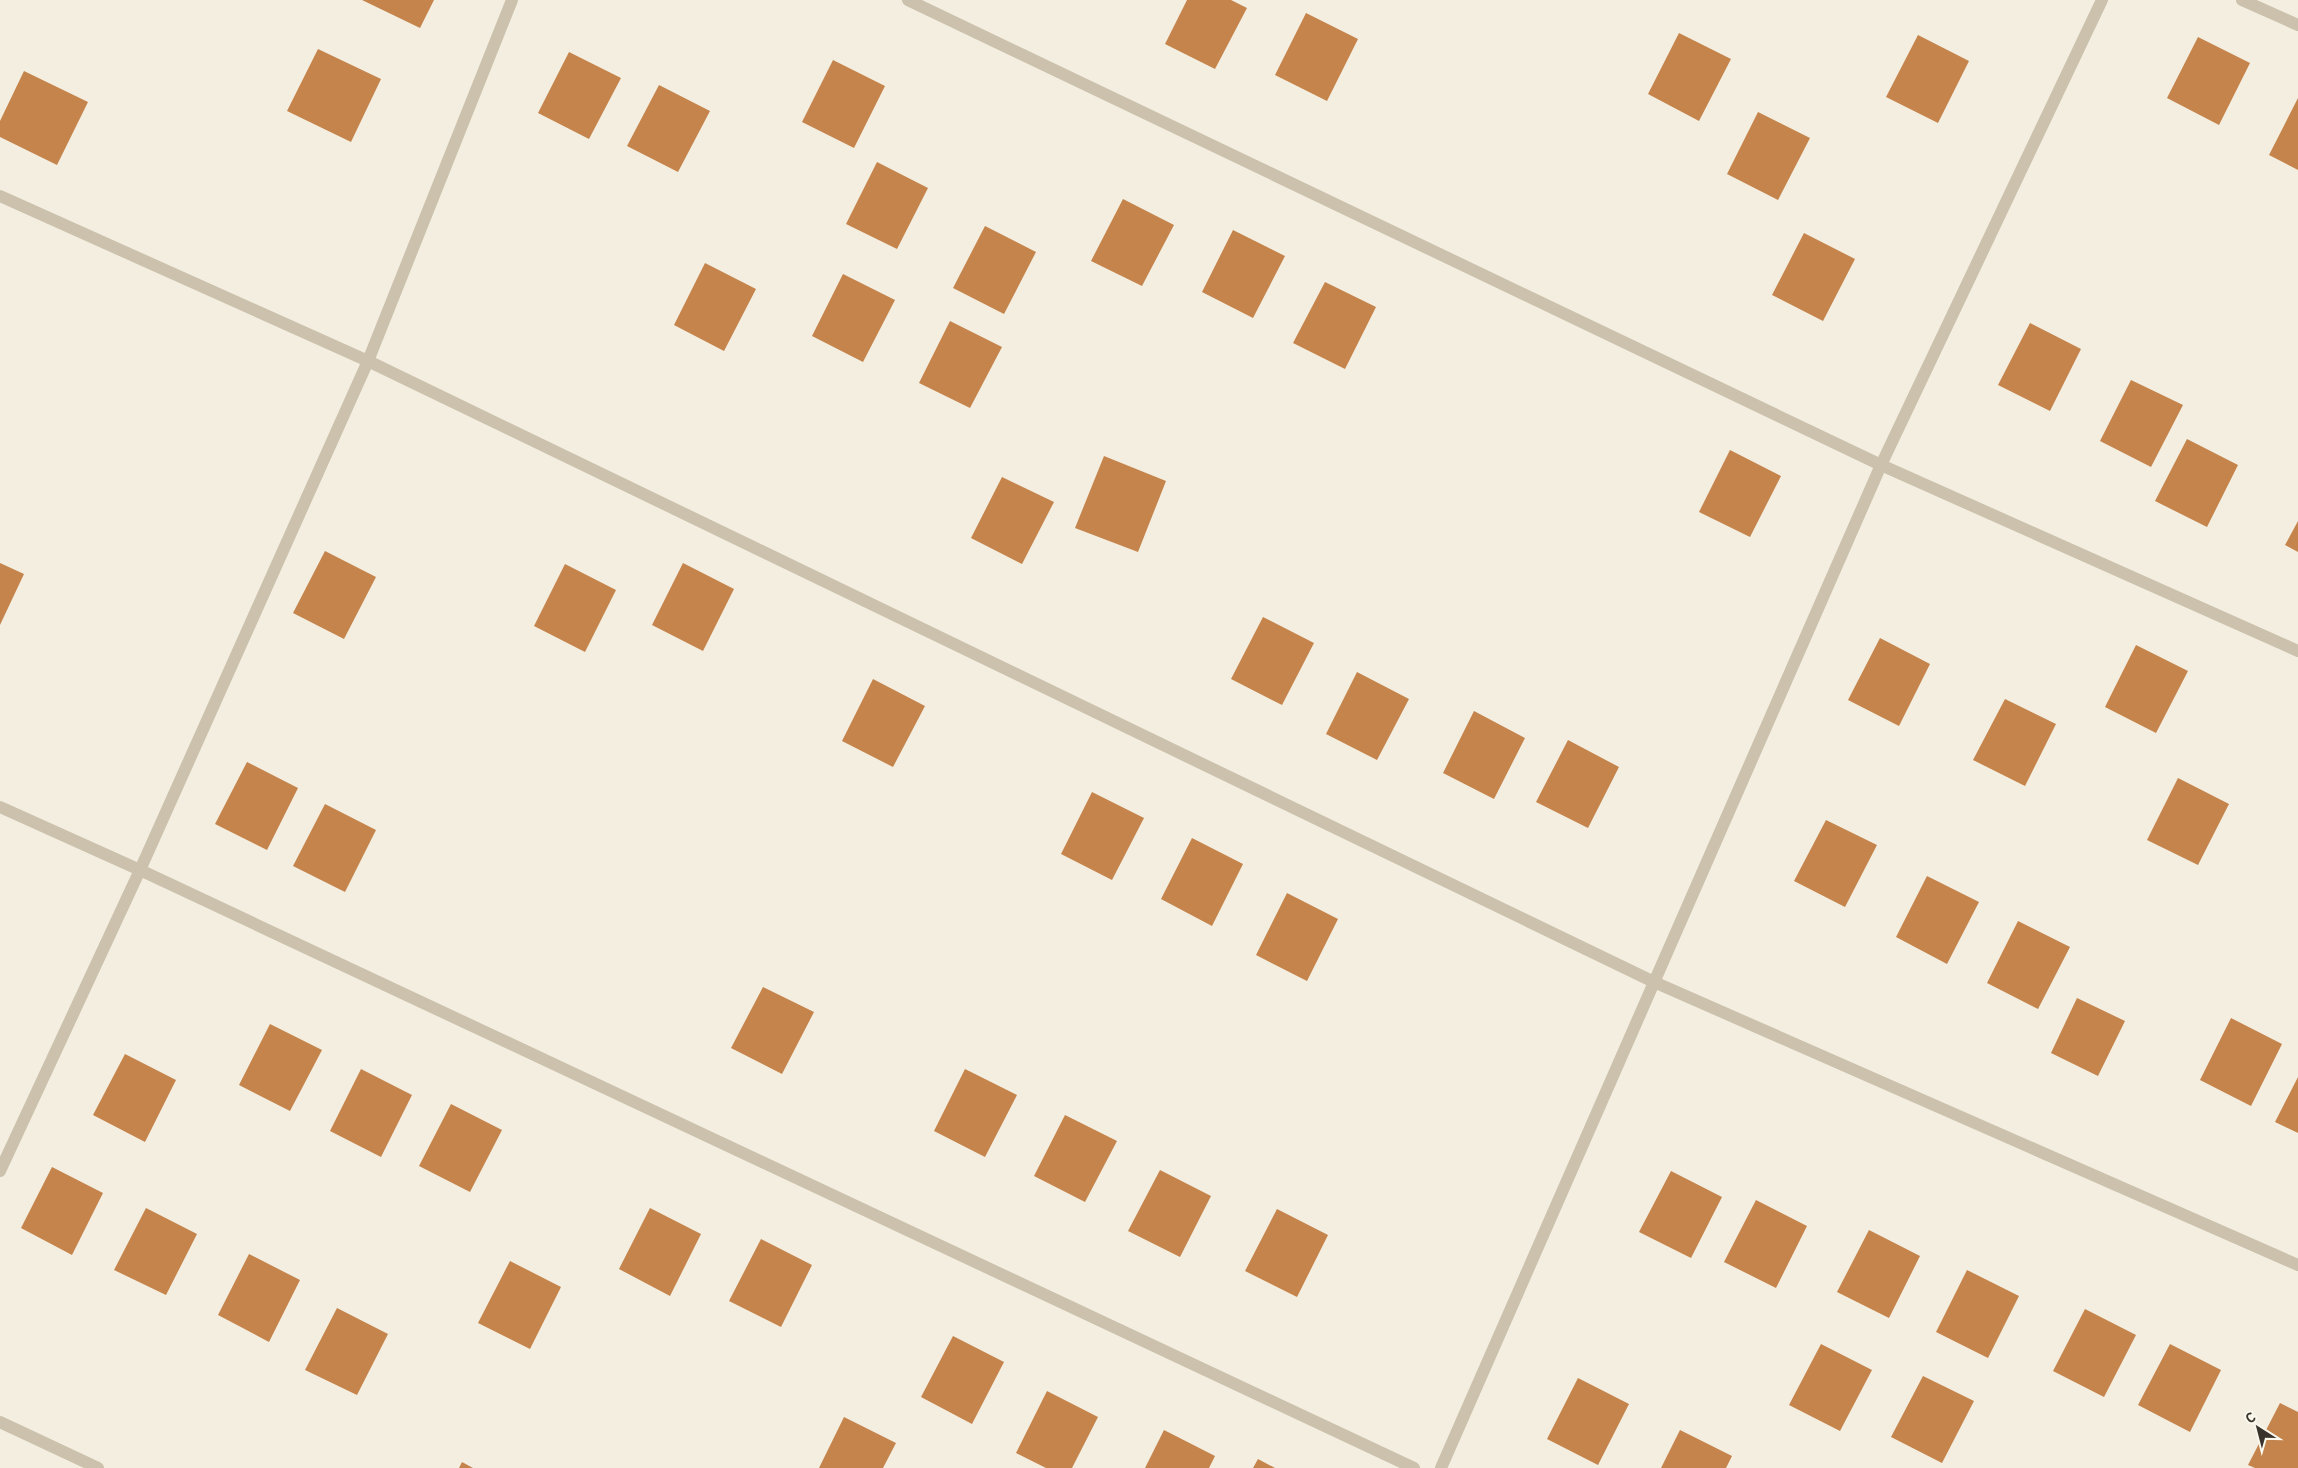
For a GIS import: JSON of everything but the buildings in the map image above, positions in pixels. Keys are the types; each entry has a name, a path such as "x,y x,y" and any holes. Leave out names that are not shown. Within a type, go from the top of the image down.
{"street":[{"path":"0,1171 140,870 368,361 512,0"},
{"path":"908,0 1881,465 2298,650"},
{"path":"1441,1468 1881,465 2102,0"},
{"path":"2242,0 2298,25"},
{"path":"0,196 368,361 1654,982 2298,1265"},
{"path":"0,807 140,870 1414,1468"},
{"path":"0,1422 98,1468"}]}
